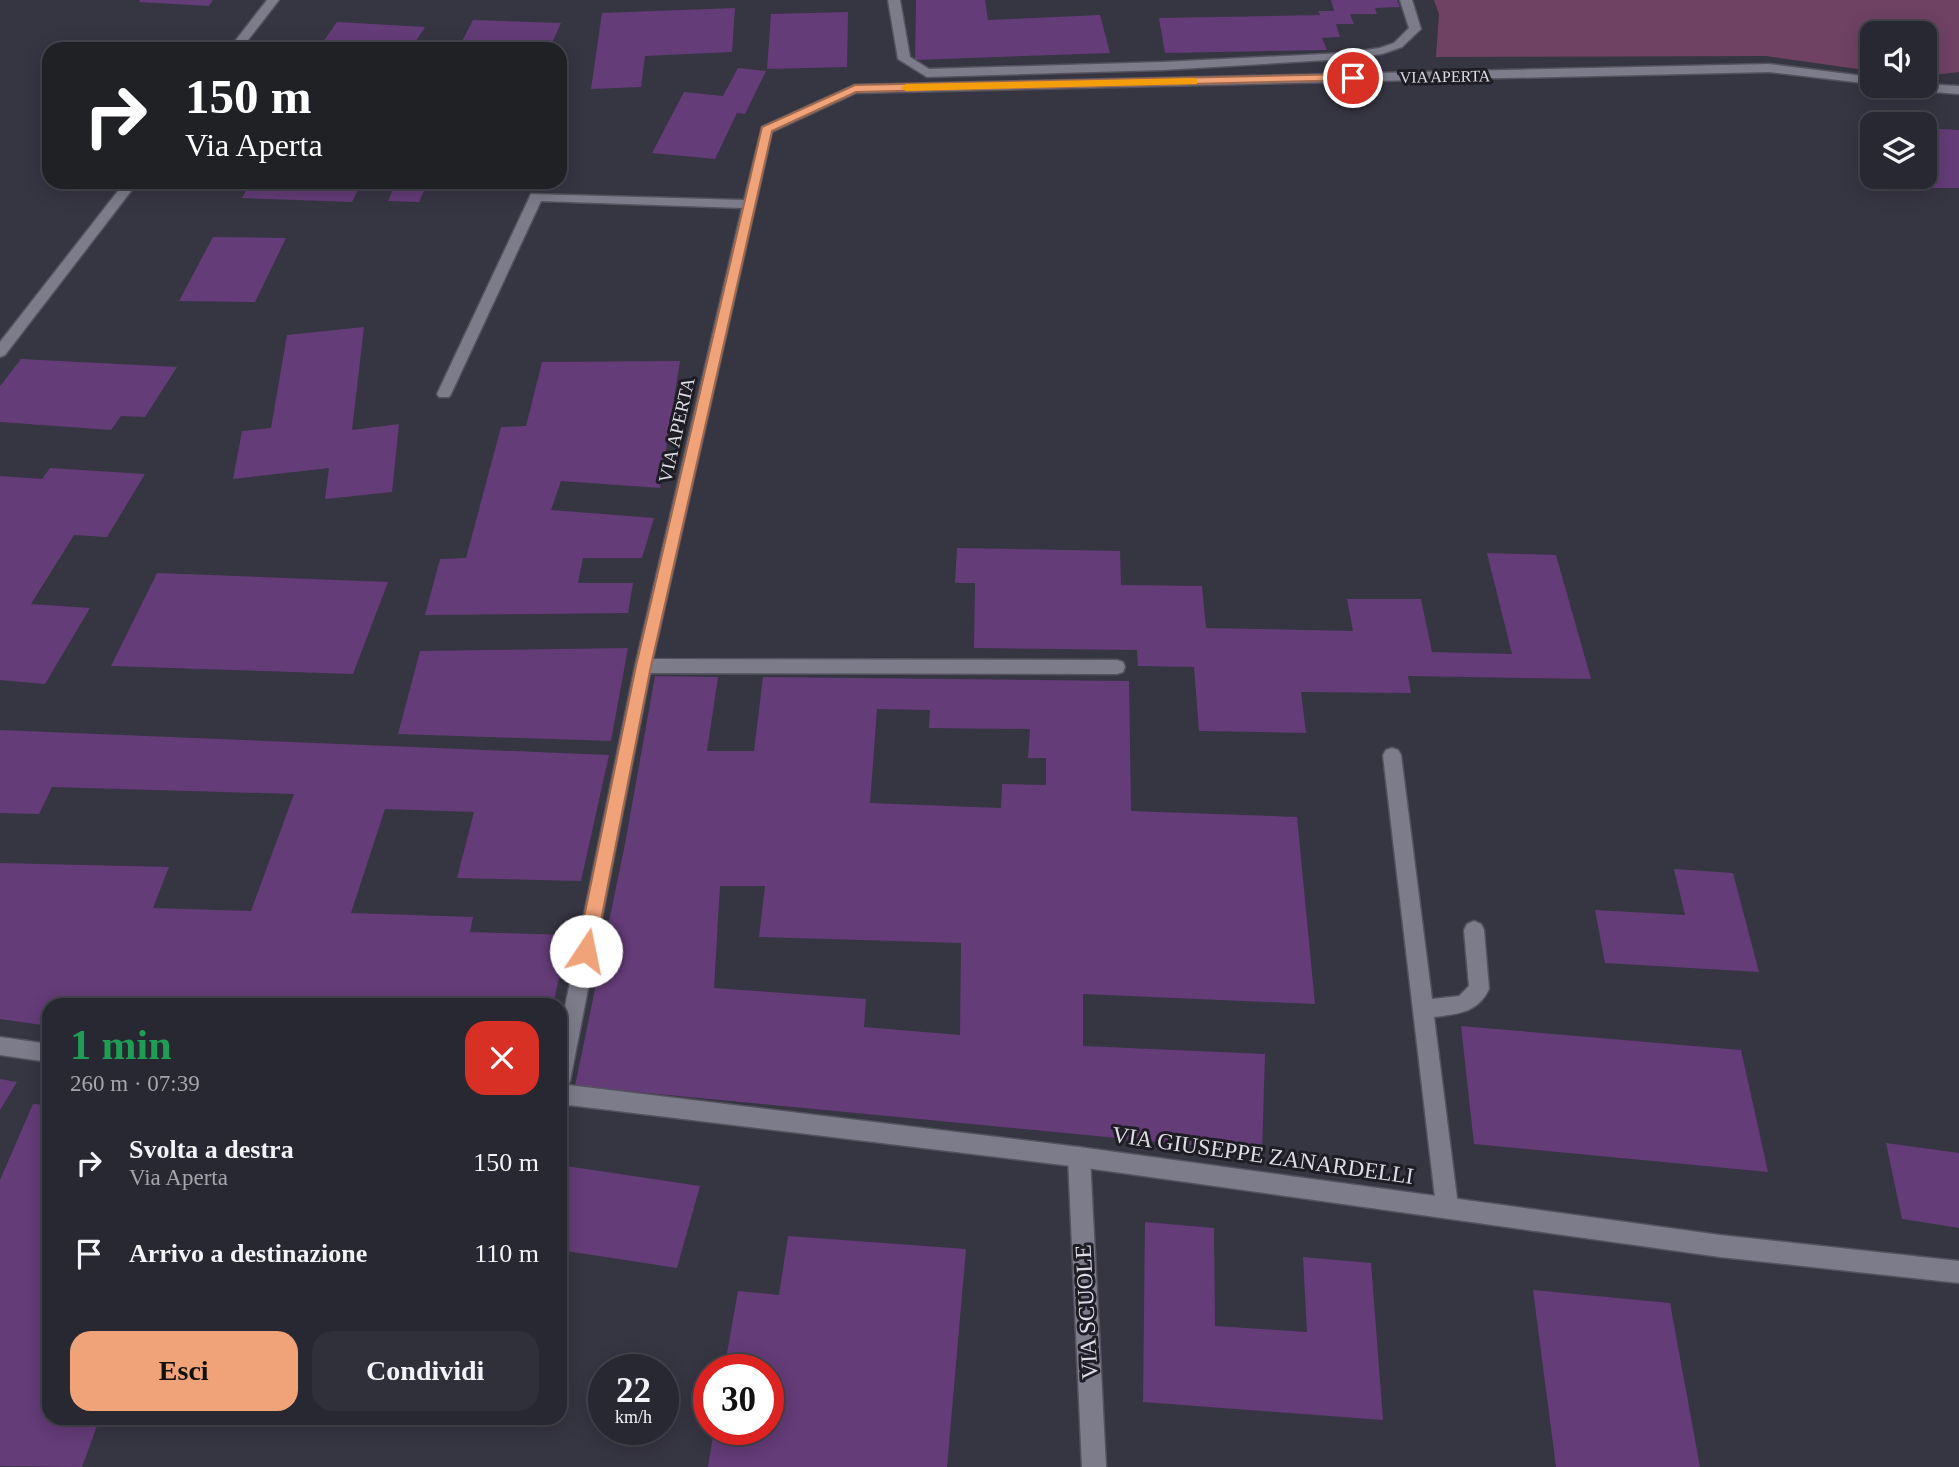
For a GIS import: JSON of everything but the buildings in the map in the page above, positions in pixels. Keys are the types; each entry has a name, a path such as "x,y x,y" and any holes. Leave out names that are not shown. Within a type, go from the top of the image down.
{"street":[{"path":"240,42 273,0"},
{"name":"VIA APERTA","path":"894,0 904,59 927,73 1163,66 1344,56 1382,51 1398,45 1415,29 1406,0"},
{"name":"VIA APERTA","path":"567,1046 643,666 766,130 855,89 1769,68 1860,79"},
{"path":"1937,88 1959,90"},
{"path":"0,352 126,189"},
{"path":"444,394 536,197 750,204"},
{"path":"643,666 1117,667"},
{"path":"1392,755 1447,1206"},
{"path":"1422,1010 1464,1004 1479,989 1474,930"},
{"path":"0,1046 42,1052"},
{"name":"VIA GIUSEPPE ZANARDELLI","path":"567,1095 1079,1157 1720,1246 1959,1272"},
{"name":"VIA SCUOLE","path":"1079,1157 1094,1467"}],"shaded area":[{"path":"1434,0 1959,0 1959,72 1937,75 1937,21 1860,21 1860,69 1766,56 1436,57 1439,14"}],"slow traffic":[{"path":"906,88 1193,81"}],"route":[{"path":"586,951 643,666 766,130 855,89 1353,78"}]}
